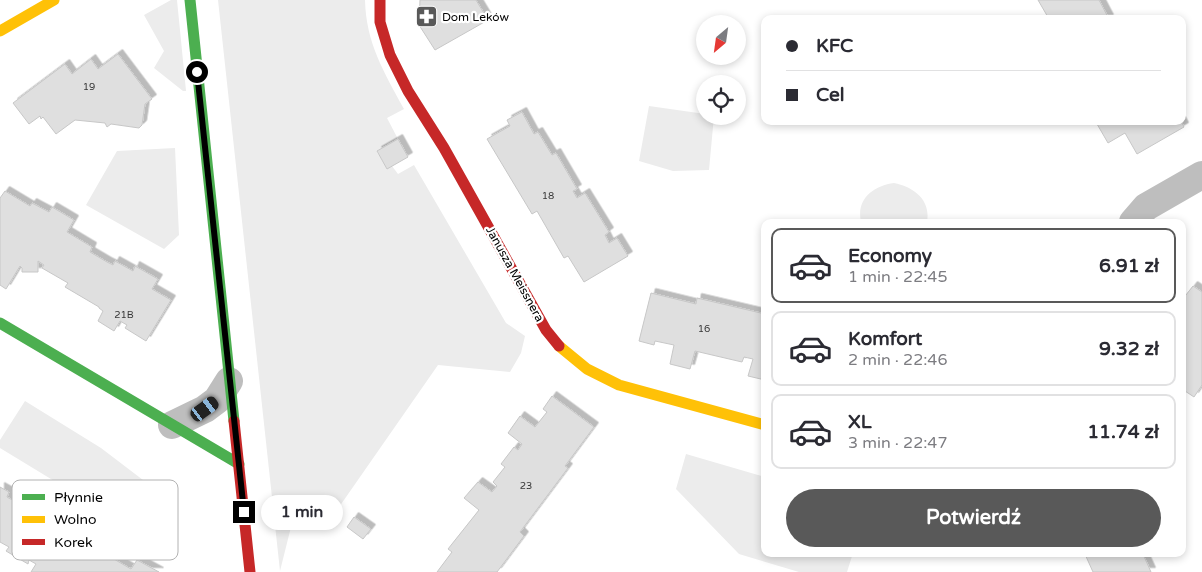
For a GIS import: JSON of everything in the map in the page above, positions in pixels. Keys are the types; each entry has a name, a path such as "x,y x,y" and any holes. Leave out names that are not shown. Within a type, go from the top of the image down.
{"street":[{"path":"0,31 54,0"},
{"path":"190,0 250,572"},
{"name":"Janusza Meissnera","path":"380,0 380,22 390,55 408,91 444,148 546,330 561,349 581,366 619,385 761,424"},
{"path":"1136,219 1146,207 1202,174"},
{"path":"0,323 239,464"},
{"path":"172,425 205,409 217,400 229,381"}],"shaded area":[{"path":"171,0 177,0 186,91 183,91 154,68 164,51 144,15"},
{"path":"218,0 365,0 366,16 377,57 404,109 387,118 398,139 377,152 387,168 392,166 398,174 414,165 506,323 525,336 521,353 510,372 438,365 337,510 293,519 280,571"},
{"path":"649,106 696,113 696,125 713,125 709,170 673,171 639,161"},
{"path":"175,148 179,235 164,249 86,205 117,151"},
{"path":"894,183 914,191 924,201 928,214 927,219 861,219 861,207 864,200 873,191"},
{"path":"25,401 101,448 143,480 53,480 0,448 0,440"},
{"path":"686,454 761,476 761,557 852,557 847,572 799,572 739,554 676,489"}],"building":[{"path":"420,0 476,0 488,20 435,50 419,25"},
{"path":"1038,0 1099,0 1107,15 1047,15"},
{"path":"118,54 152,99 145,104 142,125 139,128 111,124 107,127 105,123 75,120 56,134 43,117 41,119 40,116 29,124 13,103 65,64 72,74 91,59 98,69"},
{"path":"522,112 534,134 538,132 552,155 556,153 577,189 573,191 577,198 585,193 609,232 605,235 609,243 617,238 628,256 584,282 568,256 564,258 537,211 532,214 487,139 510,126 507,120"},
{"path":"1098,125 1183,125 1184,127 1137,154 1125,133 1108,143"},
{"path":"398,139 408,157 387,169 377,151"},
{"path":"5,191 30,206 32,203 49,212 52,207 74,220 67,232 92,247 90,252 107,262 113,265 115,261 133,271 135,266 158,279 152,289 171,300 146,341 125,328 127,325 120,321 114,331 98,321 103,311 99,307 65,287 68,283 42,268 44,265 38,261 38,272 22,272 20,266 6,289 0,285 0,198"},
{"path":"1193,286 1202,292 1202,385 1194,397 1186,392 1186,295"},
{"path":"651,293 696,304 697,298 761,313 761,379 748,376 753,359 744,357 742,362 695,351 690,369 670,364 674,345 655,341 654,345 639,341"},
{"path":"552,396 594,427 565,466 568,468 520,532 524,536 497,572 437,572 452,552 448,549 479,510 464,498 478,482 492,492 497,486 493,482 505,467 501,464 514,447 518,450 522,444 508,433 520,416 535,427 547,412 543,409"},
{"path":"0,487 9,492 7,497 12,500 12,555 6,551 9,547 0,542"},
{"path":"354,517 371,529 363,539 347,527"},
{"path":"1086,557 1144,557 1151,572 1093,572"},
{"path":"29,560 116,560 131,569 137,560 159,572 31,572 36,564"}],"traffic: fast":[{"path":"190,0 234,421"},
{"path":"0,323 239,464"}],"traffic: slow":[{"path":"0,31 54,0"},
{"path":"559,346 587,369 619,385 761,424"}],"traffic: jam":[{"path":"380,0 380,22 390,55 408,91 444,148 546,330 559,346"},
{"path":"234,421 250,572"}],"place":[{"name":"Dom Leków","path":"426,17"}],"route":[{"path":"197,72 244,512"}]}
